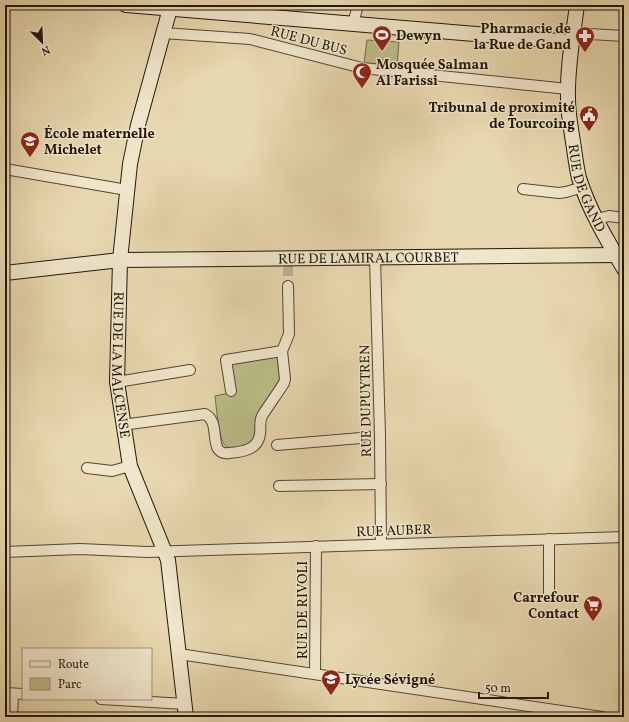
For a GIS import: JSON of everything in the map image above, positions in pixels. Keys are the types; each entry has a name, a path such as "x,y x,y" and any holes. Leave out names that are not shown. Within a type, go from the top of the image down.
{"street":[{"path":"126,5 171,7 353,24 572,38 624,36"},
{"path":"353,24 358,5"},
{"name":"RUE DE GAND","path":"577,5 572,38 568,90 569,114 576,165 583,187 597,219 624,269"},
{"name":"RUE DE LA MALCENSE","path":"171,7 134,142 127,190 120,260 116,382 130,466 168,560 186,711"},
{"name":"RUE DU BUS","path":"163,33 250,39 362,68 568,90"},
{"path":"5,169 127,190"},
{"path":"523,189 559,193 583,187"},
{"path":"597,219 609,216 624,218"},
{"name":"RUE DE L'AMIRAL COURBET","path":"5,273 120,260 287,262 376,258 616,255"},
{"name":"RUE DUPUYTREN","path":"376,258 377,436 381,484 381,544"},
{"path":"122,425 204,414 212,421 216,445 219,451 226,453 248,450 252,448 258,441 262,416 284,383 285,379 282,352 289,334 288,286"},
{"path":"231,391 226,360 282,352"},
{"path":"116,382 190,370"},
{"path":"277,445 361,438"},
{"path":"87,468 112,471 130,466"},
{"path":"278,486 381,484"},
{"name":"RUE AUBER","path":"5,552 80,549 147,552 624,537"},
{"path":"548,539 548,595"},
{"name":"RUE DE RIVOLI","path":"315,673 316,546"},
{"path":"180,654 602,717"},
{"path":"12,717 14,694"},
{"path":"108,700 186,711"}],"green space":[{"name":"Dewyn","path":"367,40 399,42 397,66 364,63"},
{"path":"277,356 280,379 258,413 254,440 245,447 229,448 222,441 215,396 234,392 231,364"}],"tunnel":[{"path":"288,266 288,286"},
{"path":"361,438 373,436"}],"place":[{"name":"Dewyn","path":"382,52"},
{"name":"Pharmacie de la Rue de Gand","path":"585,53"},
{"name":"Mosquée Salman Al Farissi","path":"362,89"},
{"name":"Tribunal de proximité de Tourcoing","path":"589,132"},
{"name":"École maternelle Michelet","path":"30,158"},
{"name":"Carrefour Contact","path":"593,622"},
{"name":"Lycée Sévigné","path":"331,696"}]}
